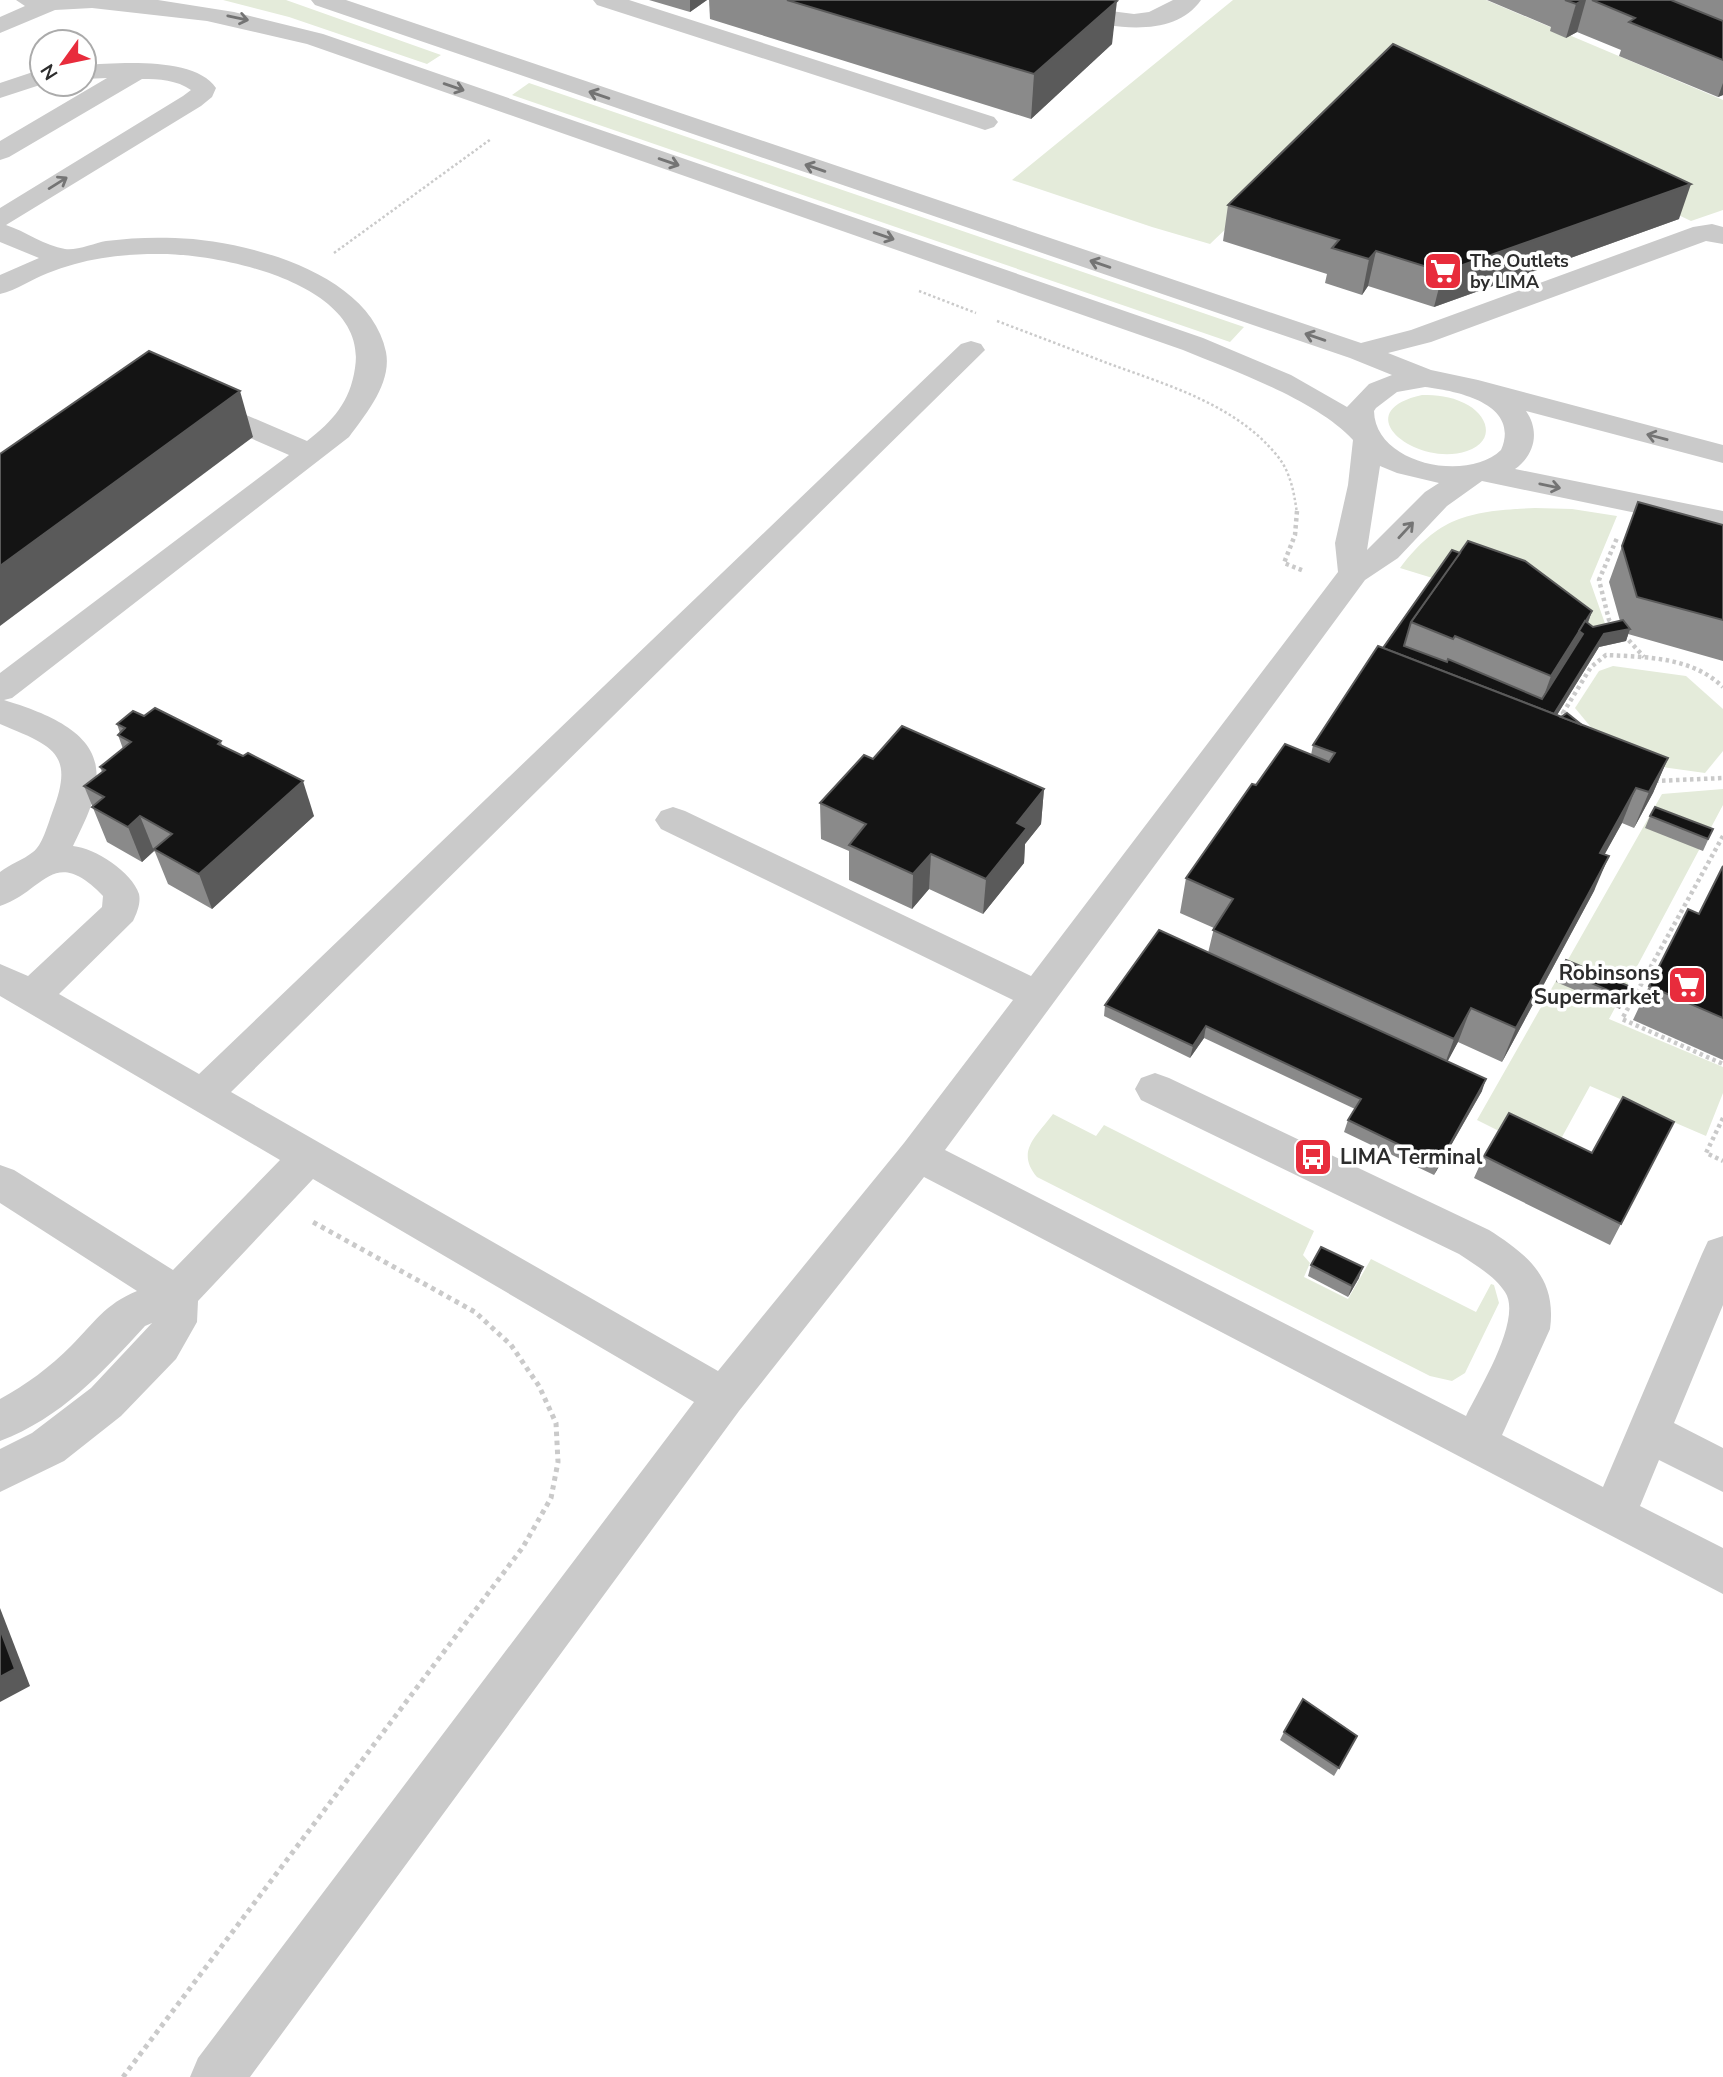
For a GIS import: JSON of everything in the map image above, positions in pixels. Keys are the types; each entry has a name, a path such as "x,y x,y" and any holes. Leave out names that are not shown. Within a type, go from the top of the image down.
{"street":[{"path":"323,0 1360,352 1425,378"},
{"path":"605,0 985,122"},
{"path":"1037,0 1124,22 1170,12 1189,0"},
{"path":"0,26 40,2 102,1 214,13 260,23 315,39 1193,344 1274,377 1333,410 1364,436 1379,453 1409,468 1447,475 1478,472 1723,521"},
{"path":"685,26 712,6"},
{"path":"0,152 138,71"},
{"path":"0,219 203,92 200,83 187,77 138,71 98,72"},
{"path":"0,90 28,81"},
{"path":"0,232 65,259"},
{"path":"1360,352 1421,336 1702,233 1712,232 1723,236"},
{"path":"0,286 27,272 65,259 120,248 178,246 242,254 302,276 337,297 355,313 367,331 373,351 372,372 356,411 339,431 0,690"},
{"path":"0,259 27,272"},
{"path":"203,1095 971,350"},
{"path":"1349,580 1351,543 1363,485 1364,436 1359,411 1370,394 1394,382 1425,378 1455,381 1483,391 1723,454"},
{"path":"217,2077 724,1396 918,1155 1349,580 1387,551 1436,499 1478,472 1507,461 1520,444 1520,425 1506,406 1483,391"},
{"path":"180,397 312,454"},
{"path":"0,711 68,744 77,755 81,767 80,782 49,860"},
{"path":"673,820 1039,996"},
{"path":"0,892 23,873 49,860 77,859 96,869 114,884 121,895 120,911 16,987 724,1396"},
{"path":"1155,1089 1474,1242 1509,1267 1532,1297 1534,1310 1529,1329 1476,1442"},
{"path":"918,1155 1723,1572"},
{"path":"0,1421 56,1387 84,1362 130,1313 177,1294 310,1156"},
{"path":"0,1182 177,1294"},
{"path":"1614,1514 1649,1432 1710,1324 1723,1254"},
{"path":"0,1471 48,1447 106,1402 162,1346 176,1322 177,1294"},
{"path":"1649,1432 1723,1471"}],"path":[{"path":"302,276 478,146 497,136"},
{"path":"908,286 1192,395 1238,420 1268,445 1287,471 1295,495 1298,518 1294,540 1284,563 1349,580"},
{"path":"1645,657 1609,620 1599,580 1623,524 1640,528 1649,506"},
{"path":"1572,723 1563,713 1591,667 1606,655 1663,659 1711,674 1722,684"},
{"path":"1652,781 1723,778"},
{"path":"1723,836 1622,1019 1723,1064"},
{"path":"1723,1118 1706,1153 1723,1161"},
{"path":"123,2077 523,1547 551,1498 558,1462 556,1423 538,1386 511,1345 475,1312 271,1198"}],"green space":[{"path":"223,0 286,0 441,55 427,64 289,17"},
{"path":"1233,0 1486,0 1723,100 1723,210 1691,221 1392,79 1325,134 1210,244 1012,180"},
{"path":"529,83 1244,327 1230,342 512,95"},
{"path":"1422,395 1449,397 1472,408 1486,427 1483,441 1467,451 1448,454 1428,452 1397,436 1389,425 1390,413 1400,403"},
{"path":"1572,509 1617,516 1590,581 1608,632 1400,568 1429,537 1458,519 1493,511"},
{"path":"1613,666 1686,676 1723,709 1723,751 1705,773 1619,761 1575,708 1599,671"},
{"path":"1723,789 1723,805 1609,1019 1723,1067 1723,1093 1706,1136 1590,1086 1551,1157 1477,1120 1662,794"},
{"path":"1053,1114 1096,1136 1104,1125 1314,1231 1303,1255 1310,1263 1304,1277 1348,1299 1371,1259 1476,1312 1491,1284 1494,1285 1499,1303 1465,1373 1452,1381 1430,1376 1037,1177 1031,1168 1028,1151"}],"building":[{"path":"787,0 1113,0 1117,1 1034,74"},
{"path":"1565,0 1583,0 1576,4"},
{"path":"1592,0 1671,0 1723,21 1723,60 1629,22 1635,18"},
{"path":"1393,44 1691,184 1443,272 1376,251 1369,259 1332,248 1339,240 1228,205"},
{"path":"149,351 240,391 0,566 0,454"},
{"path":"1638,502 1723,525 1723,620 1637,597 1622,546"},
{"path":"1468,541 1525,561 1592,611 1551,676 1455,636 1453,639 1411,622"},
{"path":"1452,550 1460,553 1411,622 1404,646 1447,662 1448,659 1542,699 1583,634 1579,631 1585,621 1593,627 1623,620 1630,629 1604,634 1554,714 1383,648"},
{"path":"1378,646 1668,758 1649,792 1636,788 1600,853 1609,856 1516,1028 1471,1008 1454,1039 1213,930 1233,899 1186,878 1252,784 1256,785 1285,744 1329,762 1335,753 1313,745"},
{"path":"155,708 221,741 218,744 243,756 248,753 303,781 199,874 154,849 172,834 140,816 128,827 92,807 104,797 84,786 105,770 100,767 131,742 118,735 125,728 117,724 133,711 144,716"},
{"path":"1567,713 1582,725 1561,717"},
{"path":"902,726 1044,789 1017,823 1027,828 986,879 931,854 913,874 849,845 866,824 820,803 864,755 873,759"},
{"path":"1655,807 1713,829 1708,839 1650,816"},
{"name":"Robinsons Supermarket","path":"1723,866 1723,1018 1649,986 1688,909 1699,914"},
{"path":"1159,930 1486,1079 1439,1164 1348,1120 1361,1099 1206,1026 1193,1046 1105,1005"},
{"path":"1566,960 1631,987 1626,998 1561,970"},
{"path":"1623,1097 1674,1122 1621,1224 1484,1156 1509,1113 1592,1153"},
{"path":"1321,1247 1363,1267 1352,1286 1311,1265"},
{"path":"0,1629 15,1669 0,1677"},
{"path":"1303,1699 1357,1736 1339,1768 1284,1732"}],"place":[{"name":"The Outlets by LIMA","path":"1443,271"},
{"name":"Robinsons Supermarket","path":"1687,985"},
{"name":"LIMA Terminal","path":"1313,1157"}]}
